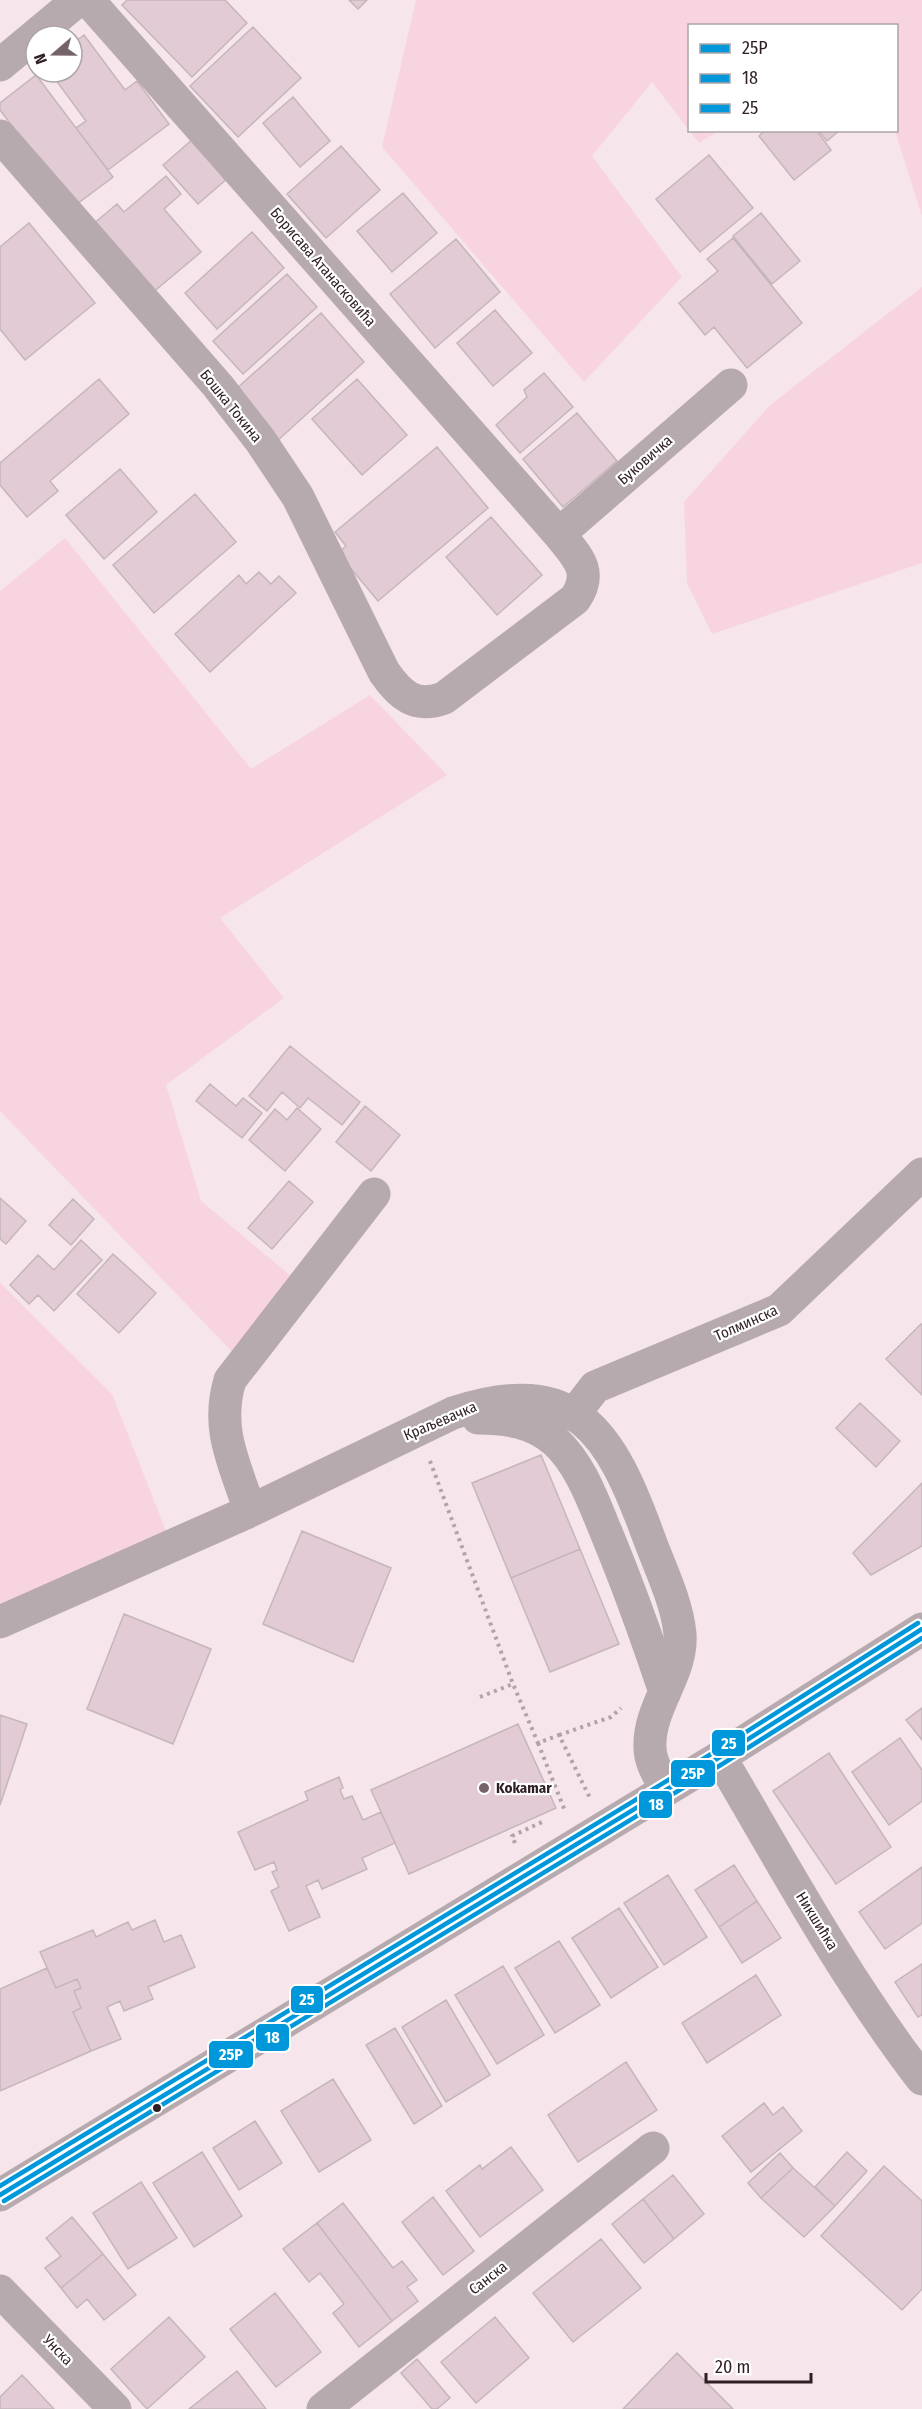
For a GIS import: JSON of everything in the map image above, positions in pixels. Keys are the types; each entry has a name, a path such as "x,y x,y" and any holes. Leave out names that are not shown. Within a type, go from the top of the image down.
{"street":[{"path":"1,63 78,0"},
{"name":"Борисава Атанасковића","path":"88,0 578,558 585,574 581,590 575,599 444,698 432,702 418,702"},
{"name":"Бошка Токина","path":"0,136 218,386 260,440 298,497 384,672 400,693 418,702"},
{"name":"Буковичка","path":"559,534 731,385"},
{"name":"Толминска","path":"575,1413 595,1387 779,1310 922,1173"},
{"path":"250,1511 224,1429 223,1404 230,1380 374,1194"},
{"name":"Краљевачка","path":"0,1622 250,1511 431,1423 482,1403 513,1399 548,1403 575,1413 596,1431 612,1451 633,1491 672,1602 680,1633 679,1659 665,1692 650,1748 653,1762 666,1790"},
{"path":"431,1423 519,1421 538,1430 565,1451 589,1491 629,1587 665,1692"},
{"path":"0,2195 720,1757 922,1629"},
{"name":"Никшићка","path":"720,1757 874,2011 922,2079"},
{"name":"Санска","path":"323,2409 653,2148"},
{"name":"Унска","path":"0,2290 115,2409"}],"path":[{"path":"431,1423 513,1684 566,1810 555,1815"},
{"path":"480,1697 513,1684"},
{"path":"538,1743 611,1717 628,1703"},
{"path":"560,1735 591,1799"},
{"path":"517,1845 512,1836 544,1821"}],"shaded area":[{"path":"416,0 922,0 922,216 895,132 898,132 898,24 688,24 688,129 652,82 592,156 682,277 584,382 382,147"},
{"path":"691,132 716,132 699,143"},
{"path":"922,287 922,563 712,634 687,583 684,502 769,406"},
{"path":"65,538 251,769 370,695 447,775 220,918 284,998 166,1085 201,1201 303,1286 243,1363 0,1111 0,591"},
{"path":"0,1283 112,1394 172,1546 0,1622"}],"building":[{"path":"127,0 225,0 247,23 192,77 122,5"},
{"path":"349,0 367,0 358,9"},
{"path":"253,27 301,78 238,137 190,86"},
{"path":"84,35 125,90 137,81 169,124 108,170 76,128 86,121 59,84 84,84"},
{"path":"24,84 43,84 113,177 73,207 0,110 0,103"},
{"path":"293,97 330,141 300,167 263,123"},
{"path":"763,132 818,132 831,150 794,180 759,136"},
{"path":"820,132 838,132 827,141"},
{"path":"193,139 228,178 198,204 163,165"},
{"path":"341,146 380,190 326,238 287,194"},
{"path":"709,155 753,208 700,252 656,199"},
{"path":"166,176 181,194 164,209 201,252 151,294 92,225 117,204 124,212"},
{"path":"403,193 437,233 392,272 357,231"},
{"path":"761,213 800,261 772,284 733,236"},
{"path":"29,223 95,303 25,360 0,329 0,247"},
{"path":"252,232 284,268 217,329 185,293"},
{"path":"733,238 802,323 747,368 714,327 705,335 679,303 718,271 707,259"},
{"path":"456,239 500,292 435,348 390,294"},
{"path":"287,274 317,307 243,374 213,341"},
{"path":"495,310 532,353 493,386 457,343"},
{"path":"321,313 364,362 276,442 236,389"},
{"path":"544,373 573,407 520,453 496,425 527,397 524,390"},
{"path":"99,379 129,414 50,481 58,491 27,517 0,485 0,463"},
{"path":"357,379 407,435 362,475 312,419"},
{"path":"577,413 617,461 563,507 523,459"},
{"path":"437,447 488,508 378,601 338,553 346,546 335,532"},
{"path":"120,469 157,512 104,559 66,515"},
{"path":"195,494 236,542 154,613 113,565"},
{"path":"491,517 542,575 497,615 446,557"},
{"path":"259,572 271,584 279,576 296,593 210,672 175,634 239,575 246,584"},
{"path":"290,1046 360,1102 342,1125 308,1098 300,1108 282,1092 267,1111 249,1096"},
{"path":"210,1084 236,1106 243,1098 262,1113 242,1138 196,1101"},
{"path":"365,1106 400,1135 371,1171 336,1142"},
{"path":"297,1108 321,1129 285,1171 249,1140 275,1109 287,1120"},
{"path":"289,1181 313,1202 272,1249 248,1228"},
{"path":"0,1198 26,1221 6,1244 0,1239"},
{"path":"73,1199 94,1219 71,1245 49,1225"},
{"path":"81,1240 102,1260 54,1311 38,1295 29,1304 10,1285 38,1255 54,1270"},
{"path":"113,1254 156,1293 119,1333 77,1294"},
{"path":"922,1325 922,1395 886,1359"},
{"path":"860,1403 900,1441 876,1467 836,1428"},
{"path":"541,1455 580,1549 511,1578 472,1483"},
{"path":"922,1483 922,1546 871,1575 853,1553"},
{"path":"302,1531 391,1568 353,1662 263,1624"},
{"path":"580,1549 619,1644 550,1672 511,1578"},
{"path":"124,1614 211,1649 173,1744 87,1709"},
{"path":"922,1708 922,1740 906,1720"},
{"path":"0,1715 27,1724 0,1805"},
{"path":"518,1724 556,1808 409,1874 371,1790"},
{"path":"900,1738 922,1770 922,1801 889,1825 852,1772"},
{"path":"829,1753 891,1847 836,1884 773,1791"},
{"path":"339,1777 343,1788 340,1790 344,1799 352,1796 363,1820 381,1812 395,1843 362,1858 367,1869 322,1889 318,1880 306,1886 320,1917 289,1931 271,1891 279,1887 272,1872 277,1870 274,1862 255,1870 238,1832 308,1800 305,1792"},
{"path":"734,1865 757,1901 719,1927 695,1890"},
{"path":"922,1867 922,1923 885,1949 859,1912"},
{"path":"668,1875 707,1937 664,1965 624,1903"},
{"path":"757,1901 781,1938 742,1963 719,1927"},
{"path":"619,1908 658,1967 611,1998 572,1938"},
{"path":"155,1920 164,1942 181,1935 195,1967 148,1987 153,1999 124,2011 120,2001 107,2007 121,2039 91,2051 73,2012 81,2008 74,1991 81,1988 77,1979 56,1988 40,1952 93,1930 96,1937 128,1922 132,1930"},
{"path":"559,1941 600,2005 555,2033 515,1968"},
{"path":"922,1964 922,2015 918,2017 895,1982"},
{"path":"503,1966 544,2035 497,2064 455,1995"},
{"path":"47,1968 56,1988 77,1979 81,1988 74,1991 81,2008 73,2012 91,2051 0,2091 0,1989"},
{"path":"756,1975 781,2015 707,2063 682,2023"},
{"path":"446,2000 490,2075 446,2102 402,2027"},
{"path":"395,2028 442,2106 414,2124 366,2045"},
{"path":"626,2062 657,2110 578,2162 548,2115"},
{"path":"333,2079 371,2140 319,2172 281,2111"},
{"path":"764,2103 773,2115 783,2107 802,2131 751,2172 722,2136"},
{"path":"255,2121 282,2163 239,2190 213,2148"},
{"path":"511,2147 543,2190 480,2237 446,2191 480,2165 482,2169"},
{"path":"202,2152 242,2216 194,2247 153,2183"},
{"path":"847,2152 867,2171 835,2206 815,2187"},
{"path":"780,2153 793,2168 761,2198 748,2183"},
{"path":"884,2166 922,2201 922,2289 902,2310 821,2236"},
{"path":"793,2168 835,2206 804,2237 761,2198"},
{"path":"673,2175 704,2214 674,2239 643,2199"},
{"path":"141,2182 177,2238 128,2269 93,2213"},
{"path":"433,2197 474,2251 443,2275 402,2222"},
{"path":"643,2199 674,2239 644,2263 612,2224"},
{"path":"343,2203 393,2268 402,2261 417,2280 407,2287 418,2301 392,2321 317,2223"},
{"path":"72,2217 103,2254 61,2288 45,2268 61,2256 46,2238"},
{"path":"317,2223 392,2321 359,2347 333,2313 344,2304 320,2273 309,2282 283,2249"},
{"path":"601,2239 641,2288 573,2342 533,2293"},
{"path":"103,2254 136,2295 104,2320 87,2299 77,2308 61,2288"},
{"path":"275,2293 321,2352 276,2387 230,2329"},
{"path":"169,2317 205,2357 147,2409 111,2369"},
{"path":"495,2317 529,2358 476,2403 441,2362"},
{"path":"677,2353 733,2409 623,2409"},
{"path":"417,2359 450,2398 437,2409 432,2409 401,2373"},
{"path":"237,2371 266,2409 189,2409"},
{"path":"22,2375 54,2409 0,2409 0,2397"}],"transit line":[{"name":"25","path":"0,2186 716,1751 918,1623"},
{"name":"25P","path":"0,2195 720,1757 922,1629"},
{"name":"18","path":"4,2201 724,1763 922,1638"}],"place":[{"name":"Kokamar","path":"484,1788"}]}
